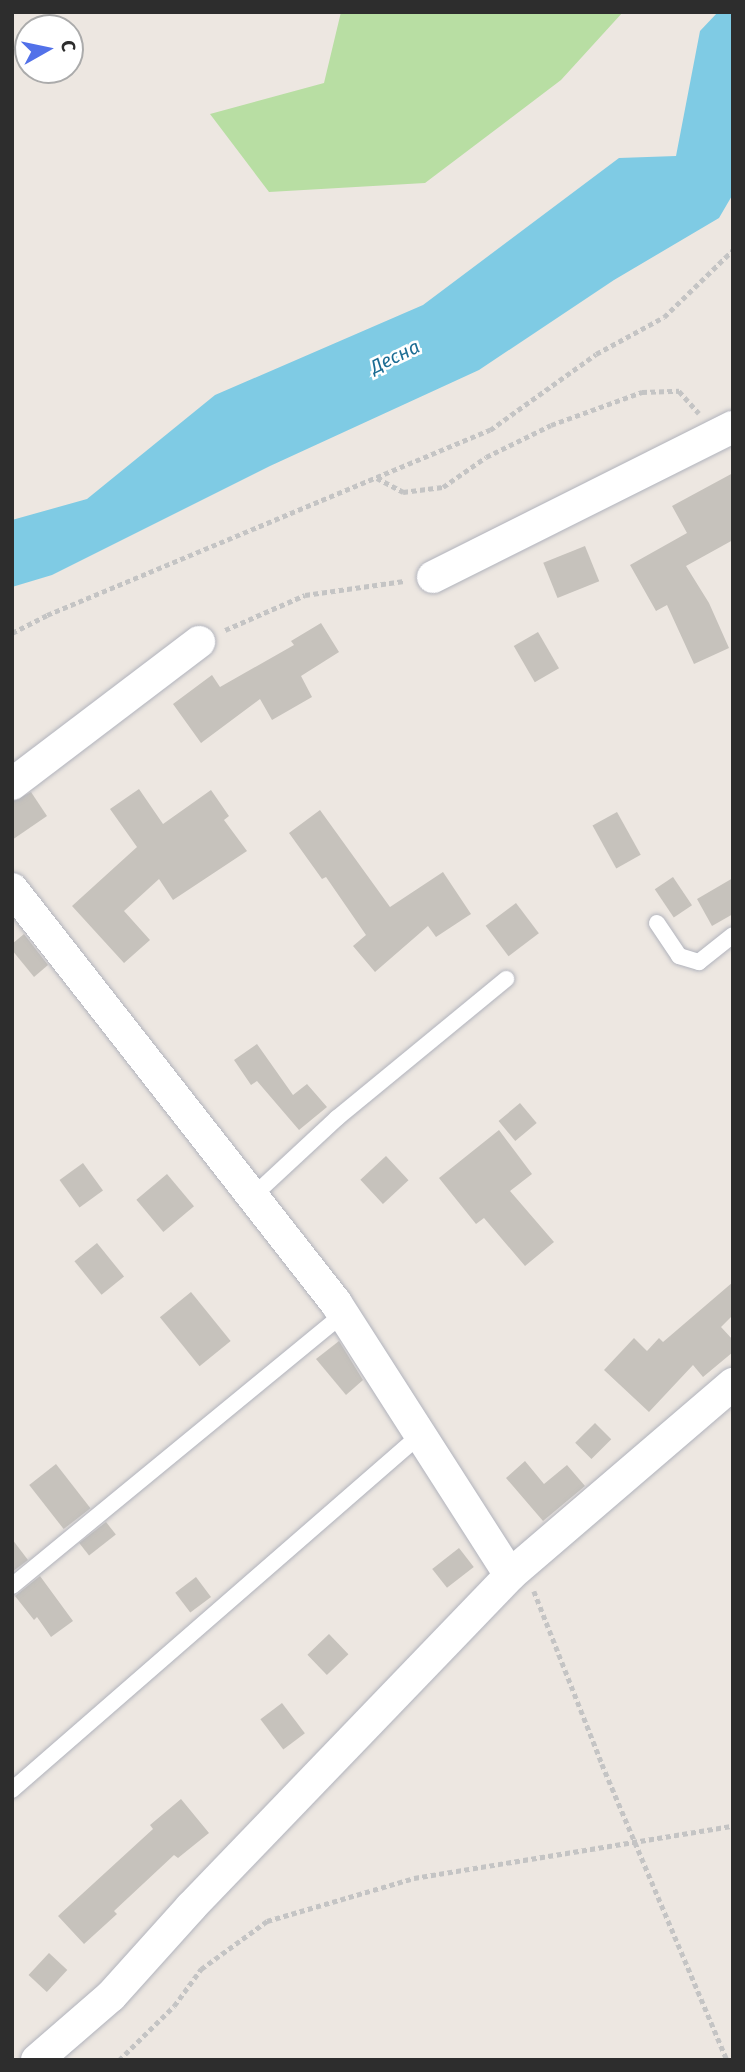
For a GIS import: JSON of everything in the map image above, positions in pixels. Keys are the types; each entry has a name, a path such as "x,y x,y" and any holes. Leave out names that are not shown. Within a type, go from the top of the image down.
{"street":[{"path":"433,577 725,430"},
{"path":"12,784 199,642"},
{"path":"12,889 343,1314 421,1435 522,1566"},
{"path":"37,2060 111,1996 191,1907 522,1566 733,1384"}],"lane":[{"path":"657,923 679,956 699,962 733,935"},
{"path":"253,1197 337,1118 506,979"},
{"path":"12,1586 343,1314"},
{"path":"12,1790 421,1435"}],"path":[{"path":"12,633 47,615 490,429 596,355 663,317 733,250"},
{"path":"376,477 403,492 443,486 486,457 551,425 642,392 679,391 725,430"},
{"path":"199,642 305,595 433,577"},
{"path":"522,1566 727,2060"},
{"path":"119,2060 174,2007 201,1969 267,1921 414,1878 733,1826"}],"green space":[{"path":"341,12 623,12 561,80 425,183 269,192 210,114 324,83"}],"water":[{"name":"Десна","path":"718,12 733,12 733,194 719,218 614,280 479,370 270,466 52,575 12,587 12,520 87,499 215,395 423,305 619,158 676,156 700,31"}],"building":[{"path":"733,473 733,540 686,566 709,603 729,648 694,664 667,605 656,611 630,565 687,533 672,506"},
{"path":"585,546 599,581 558,598 543,563"},
{"path":"321,623 339,652 301,676 312,697 272,720 260,699 201,743 173,704 212,675 220,687 294,645 291,641"},
{"path":"538,632 559,668 535,682 514,646"},
{"path":"139,789 163,824 211,790 229,816 224,820 247,851 173,900 159,879 124,911 150,940 124,963 72,906 137,847 110,809"},
{"path":"31,792 47,816 12,840 12,802"},
{"path":"320,810 390,907 443,872 471,914 436,937 428,926 375,972 353,946 366,935 326,877 322,879 289,833"},
{"path":"617,812 641,855 616,868 593,826"},
{"path":"673,877 692,905 674,917 655,889"},
{"path":"733,878 733,914 712,926 697,899"},
{"path":"516,903 539,933 509,956 486,926"},
{"path":"24,934 48,965 34,977 12,950 12,944"},
{"path":"257,1044 293,1095 307,1084 327,1107 299,1130 257,1081 251,1085 234,1060"},
{"path":"520,1103 537,1123 515,1141 499,1121"},
{"path":"499,1130 532,1174 510,1191 554,1242 525,1266 484,1218 476,1224 439,1178"},
{"path":"386,1156 409,1180 383,1204 360,1180"},
{"path":"83,1163 103,1191 80,1208 60,1180"},
{"path":"167,1174 194,1206 163,1232 136,1200"},
{"path":"97,1243 124,1276 102,1295 74,1261"},
{"path":"733,1282 733,1315 721,1327 733,1340 733,1352 703,1377 693,1365 649,1412 604,1370 634,1338 647,1351 659,1338 663,1342"},
{"path":"191,1292 231,1341 200,1366 160,1317"},
{"path":"339,1341 363,1380 346,1395 316,1359"},
{"path":"595,1423 611,1439 591,1459 575,1443"},
{"path":"525,1461 544,1484 567,1465 585,1486 543,1521 506,1478"},
{"path":"56,1464 90,1508 64,1529 29,1485"},
{"path":"106,1522 116,1535 89,1556 79,1543"},
{"path":"12,1539 28,1560 12,1572"},
{"path":"459,1548 474,1567 447,1588 432,1569"},
{"path":"40,1576 73,1621 51,1637 37,1617 34,1620 15,1596"},
{"path":"196,1577 211,1597 190,1613 175,1593"},
{"path":"329,1634 348,1654 327,1675 307,1655"},
{"path":"282,1703 305,1733 283,1750 260,1719"},
{"path":"181,1799 209,1833 178,1858 174,1855 114,1911 117,1914 84,1944 58,1916 153,1829 150,1825"},
{"path":"49,1953 67,1970 47,1992 29,1975"}]}
